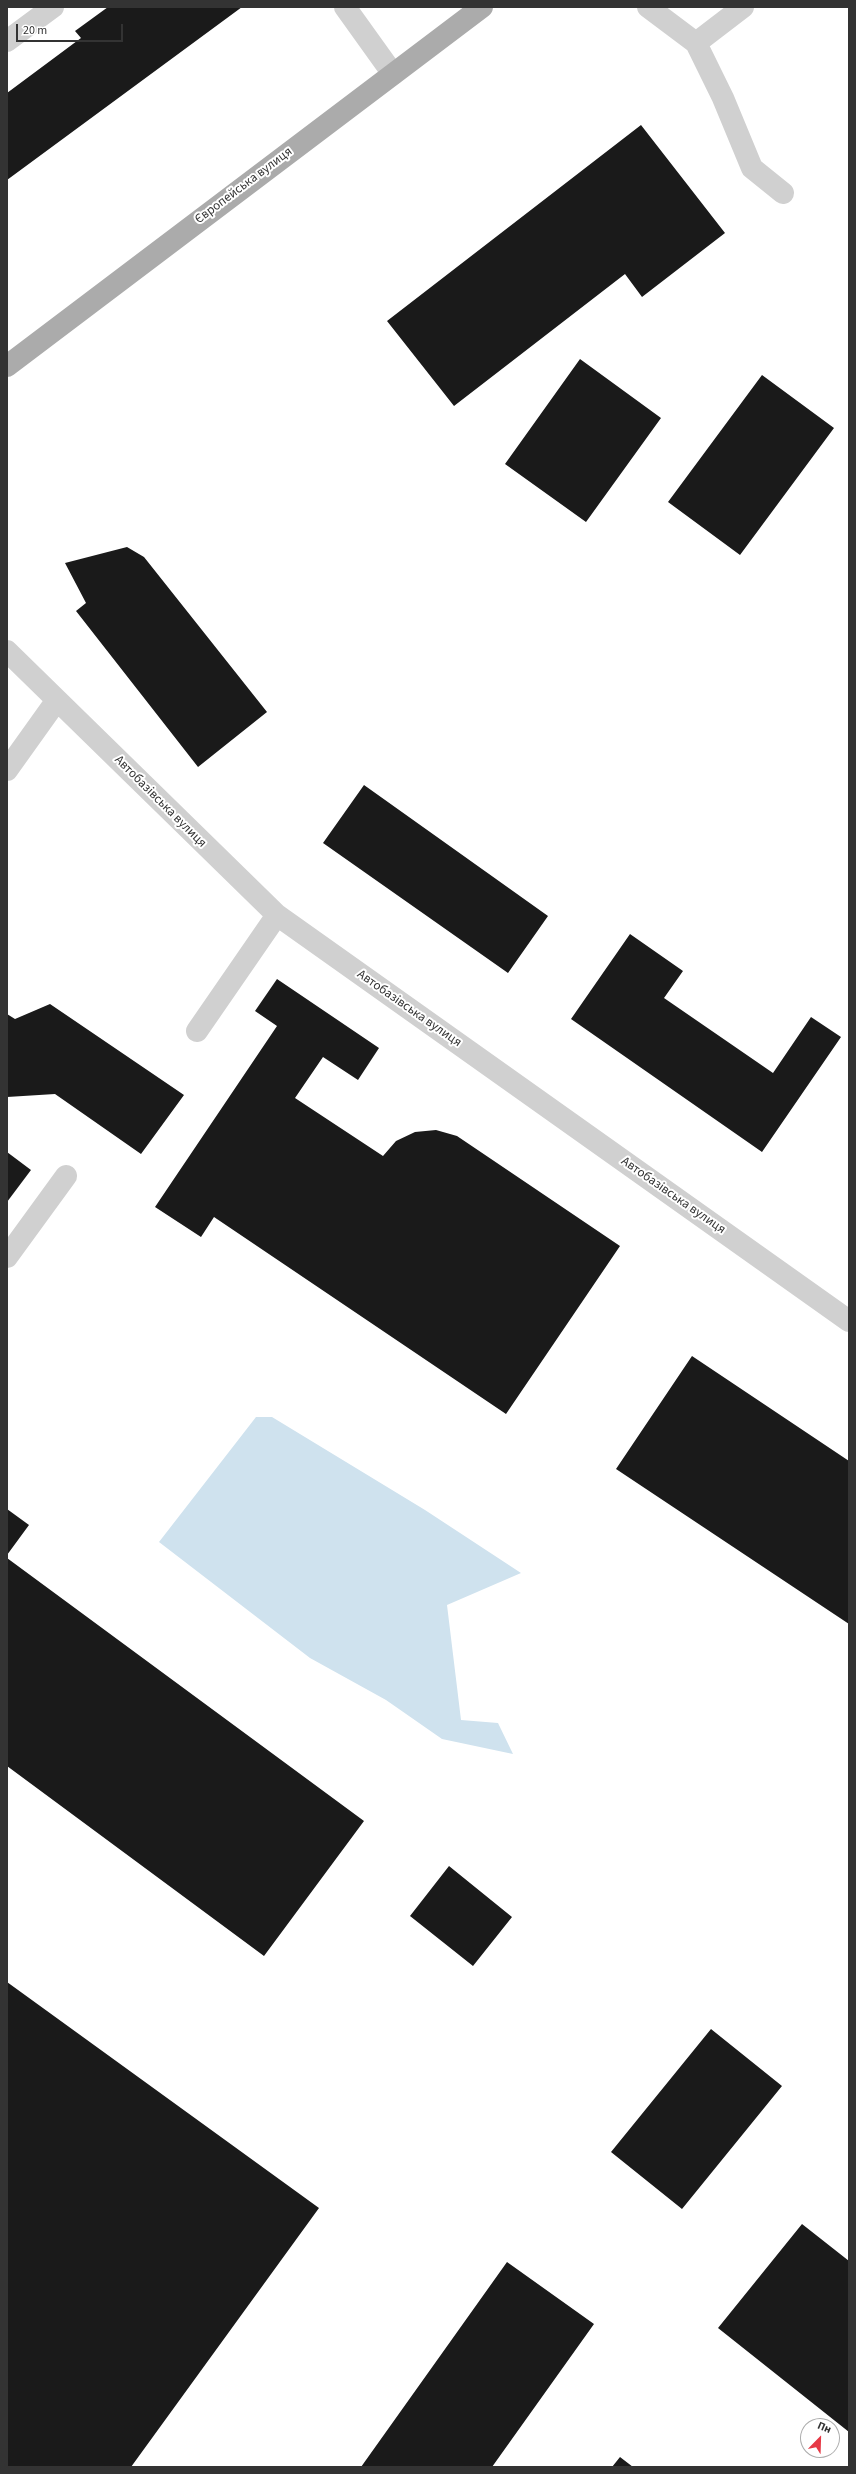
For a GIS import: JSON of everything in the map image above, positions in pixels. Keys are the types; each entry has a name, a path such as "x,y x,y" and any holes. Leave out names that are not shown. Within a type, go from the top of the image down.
{"main road":[{"name":"Європейська вулиця","path":"7,366 482,7"}],"street":[{"path":"7,41 54,7"},
{"path":"345,7 393,74"},
{"path":"648,7 696,43 723,98 752,168 783,193"},
{"path":"696,43 743,7"},
{"name":"Автобазівська вулиця","path":"7,651 277,916 849,1320"},
{"path":"7,770 58,700"},
{"path":"197,1030 277,916"},
{"path":"7,1257 66,1176"}],"water":[{"path":"256,1417 272,1417 425,1510 521,1573 447,1605 461,1720 498,1723 513,1754 442,1739 386,1700 310,1658 159,1542"}],"building":[{"path":"108,7 242,7 7,180 7,93 81,38 75,31"},
{"path":"641,125 725,233 642,297 625,274 454,406 387,321"},
{"path":"580,359 661,418 586,522 505,464"},
{"path":"762,375 834,428 740,555 668,502"},
{"path":"127,547 144,557 267,712 198,767 76,611 86,603 65,563"},
{"path":"364,785 548,916 508,973 323,843"},
{"path":"630,934 683,971 664,998 773,1073 811,1017 841,1037 762,1152 571,1019"},
{"path":"277,979 379,1048 358,1080 323,1057 295,1098 383,1156 396,1141 415,1132 436,1130 457,1136 620,1246 506,1414 214,1217 201,1237 155,1207 277,1026 255,1011"},
{"path":"50,1004 184,1095 141,1154 55,1094 7,1097 7,1014 15,1019"},
{"path":"7,1152 31,1170 7,1202"},
{"path":"692,1356 849,1461 849,1624 616,1469"},
{"path":"7,1509 29,1525 7,1555"},
{"path":"7,1558 364,1821 264,1956 7,1766"},
{"path":"449,1866 512,1917 473,1966 410,1916"},
{"path":"7,1982 319,2208 131,2467 7,2467"},
{"path":"711,2029 782,2086 682,2209 611,2152"},
{"path":"802,2224 849,2261 849,2432 840,2425 840,2418 831,2418 718,2328"},
{"path":"507,2262 594,2324 492,2467 361,2467"},
{"path":"620,2457 633,2467 612,2467"}]}
